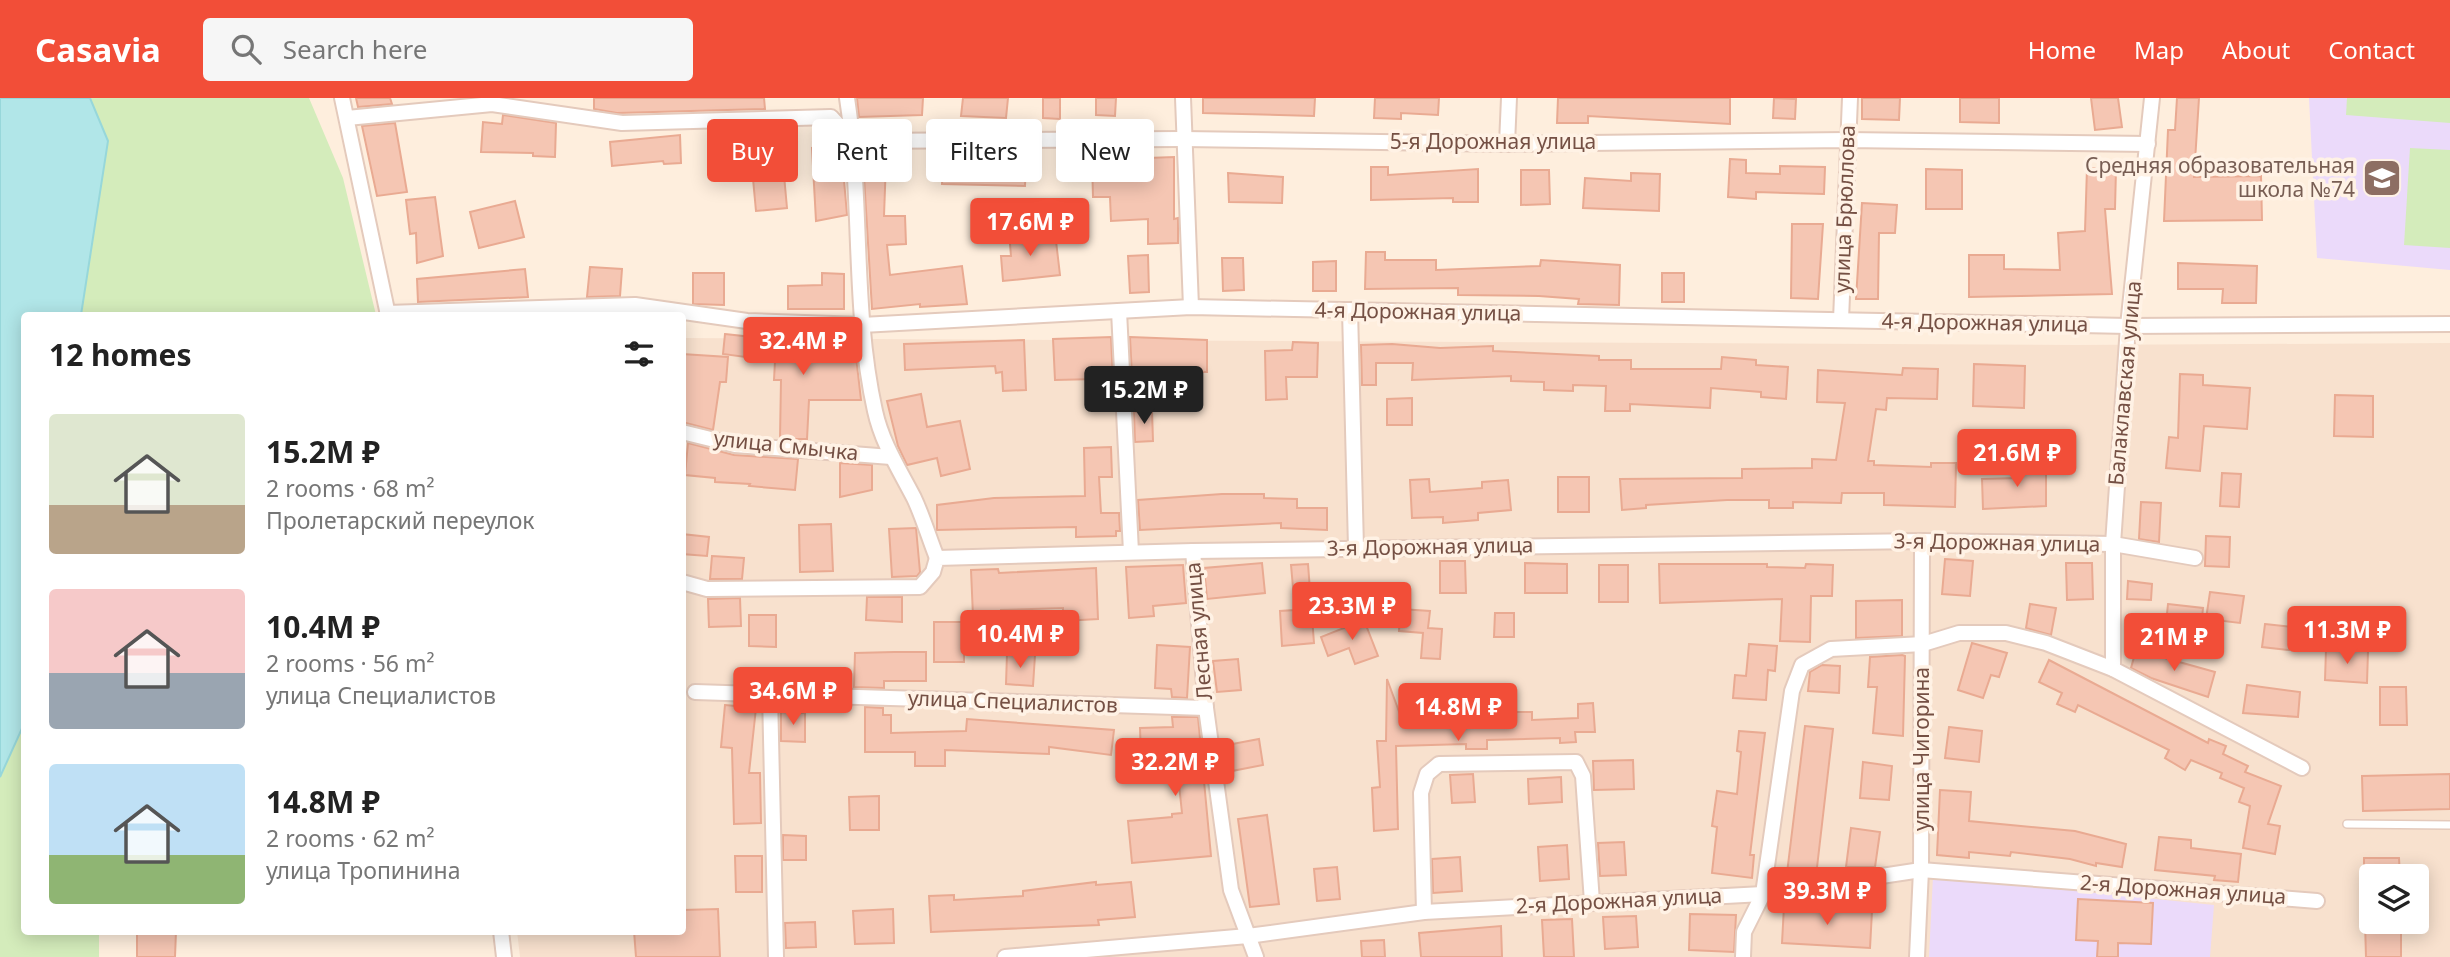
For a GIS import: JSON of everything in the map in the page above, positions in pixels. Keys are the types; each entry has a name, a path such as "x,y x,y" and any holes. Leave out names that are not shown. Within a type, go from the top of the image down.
{"street":[{"path":"342,98 388,312"},
{"path":"847,98 850,119"},
{"path":"1183,98 1191,307"},
{"path":"1507,144 1509,98"},
{"name":"улица Брюллова","path":"1841,320 1850,98"},
{"name":"Балаклавская улица","path":"2113,669 2113,544 2128,326 2152,98"},
{"path":"347,118 492,101 622,122 833,119"},
{"name":"5-я Дорожная улица","path":"912,141 1183,139 1507,144 1847,140 2148,144"},
{"path":"686,583 707,589 920,587 933,572 937,558 915,500 891,457 875,412 862,325 855,182"},
{"name":"4-я Дорожная улица","path":"443,312 635,305 684,312"},
{"name":"4-я Дорожная улица","path":"686,312 747,321 862,325 1191,307 2128,326 2450,324"},
{"path":"1350,310 1356,548"},
{"path":"1119,311 1131,552"},
{"name":"улица Смычка","path":"686,433 735,444 891,457"},
{"name":"3-я Дорожная улица","path":"937,558 1356,548 1922,541 2113,544 2195,558"},
{"name":"улица Чигорина","path":"1917,957 1922,870 1922,541"},
{"name":"Лесная улица","path":"1193,551 1206,708 1231,890 1256,957"},
{"path":"1743,957 1744,932 1763,894 1792,691 1802,664 1831,649 1923,644 1959,633 2007,633 2046,643 2113,669 2302,768"},
{"name":"улица Специалистов","path":"695,692 1206,708"},
{"path":"770,694 776,957"},
{"path":"1424,912 1421,793 1427,774 1439,764 1576,762 1583,776 1592,902"},
{"name":"2-я Дорожная улица","path":"1005,957 1068,954 1248,936 1424,912 1763,894 1922,870 2317,901"},
{"path":"501,935 504,957"}],"lane":[{"path":"2347,824 2450,825"}],"shaded area":[{"name":"Средняя образовательная школа №74","path":"2309,98 2450,98 2450,270 2317,258"},
{"path":"686,338 2076,345 2450,343 2450,957 520,957 517,935 686,935"},
{"path":"1933,876 2214,905 2210,957 1929,957"}],"green space":[{"path":"90,98 309,98 343,178 375,312 81,312 108,141"},
{"path":"2347,98 2450,98 2450,123 2346,115"},
{"path":"2410,148 2450,150 2450,248 2404,245"},
{"path":"21,731 21,935 99,935 99,957 0,957 0,777"}],"water":[{"path":"0,98 90,98 108,141 81,312 21,312 21,731 0,777"}],"building":[{"path":"356,98 390,98 392,104 358,107"},
{"path":"594,98 764,98 765,109 617,113 594,109"},
{"path":"857,98 923,98 922,115 859,117"},
{"path":"963,98 1008,98 1006,118 961,116"},
{"path":"1043,98 1060,98 1060,119 1043,118"},
{"path":"1096,98 1116,98 1115,116 1096,115"},
{"path":"1203,98 1315,98 1314,116 1203,113"},
{"path":"1375,98 1439,98 1438,115 1401,113 1401,119 1374,118"},
{"path":"1558,98 1730,98 1730,124 1588,116 1588,123 1557,123"},
{"path":"1774,98 1796,99 1795,119 1773,118"},
{"path":"1862,98 1900,98 1899,120 1862,119"},
{"path":"1960,98 1999,98 1999,123 1960,122"},
{"path":"2091,98 2118,98 2122,127 2095,130"},
{"path":"2177,98 2199,98 2194,177 2261,176 2262,220 2164,221 2168,130 2175,130"},
{"path":"503,115 556,123 555,157 533,156 533,153 481,152 483,122 502,124"},
{"path":"395,123 407,192 377,196 362,126"},
{"path":"680,135 681,163 664,164 663,161 612,166 610,142"},
{"path":"1174,157 1174,219 1178,218 1178,243 1148,244 1148,219 1111,221 1110,197 1093,197 1093,182 1154,182 1154,158"},
{"path":"1730,159 1746,160 1746,173 1780,174 1780,166 1825,167 1824,194 1756,192 1756,199 1728,197"},
{"path":"1371,167 1388,167 1388,175 1478,169 1478,202 1453,202 1453,198 1371,200"},
{"path":"2087,168 2116,169 2115,209 2105,209 2112,294 1969,297 1969,255 2004,255 2004,269 2060,270 2058,233 2085,231"},
{"path":"1926,169 1962,170 1962,209 1926,209"},
{"path":"1521,170 1549,170 1550,204 1521,205"},
{"path":"1228,173 1283,177 1282,203 1229,202"},
{"path":"1631,173 1660,174 1659,211 1583,208 1585,178 1631,181"},
{"path":"753,182 785,182 787,208 756,211"},
{"path":"814,182 844,182 847,215 816,221"},
{"path":"864,182 885,182 884,216 905,216 906,244 887,245 890,275 962,266 967,304 920,307 920,304 872,309"},
{"path":"942,182 1025,182 1025,186"},
{"path":"435,197 443,256 417,263 416,233 410,234 406,200"},
{"path":"515,201 524,237 479,248 470,212"},
{"path":"1862,203 1897,205 1895,233 1879,233 1878,299 1856,299"},
{"path":"1792,224 1823,224 1818,299 1791,298"},
{"path":"1029,230 1030,243 1056,241 1060,275 1003,281 1001,256 1011,256 1009,232"},
{"path":"1366,252 1385,252 1385,260 1436,260 1436,270 1540,266 1541,260 1620,265 1619,305 1578,304 1579,299 1539,296 1458,295 1458,288 1365,289"},
{"path":"1148,255 1149,292 1130,293 1128,256"},
{"path":"1222,258 1243,258 1244,290 1223,291"},
{"path":"1336,261 1336,291 1313,291 1313,262"},
{"path":"2178,263 2257,266 2256,303 2222,303 2223,289 2178,289"},
{"path":"590,267 622,269 620,296 587,297"},
{"path":"525,269 528,297 418,302 417,279"},
{"path":"693,273 724,273 724,305 693,304"},
{"path":"822,273 844,274 844,309 788,309 788,286 822,285"},
{"path":"1662,273 1684,273 1684,302 1662,302"},
{"path":"725,334 752,337 752,342 803,345 803,348 855,348 861,400 809,400 807,439 780,439 781,380 774,380 775,361 723,354"},
{"path":"1111,337 1114,404 1097,404 1096,379 1055,380 1053,339"},
{"path":"1130,337 1207,340 1207,372 1157,371 1157,376 1132,376"},
{"path":"1024,340 1026,390 1003,391 1002,372 996,373 995,366 905,370 904,344"},
{"path":"1293,342 1318,343 1317,377 1286,377 1287,399 1266,400 1265,351 1292,350"},
{"path":"1392,344 1440,348 1493,346 1493,351 1599,356 1599,360 1631,360 1631,369 1721,369 1722,357 1756,360 1756,365 1788,367 1786,399 1761,397 1761,392 1711,388 1710,408 1630,404 1630,411 1605,411 1606,386 1573,385 1573,391 1544,390 1544,382 1511,381 1511,376 1412,380 1413,363 1376,363 1376,385 1362,385 1361,345"},
{"path":"686,354 728,357 726,382 720,382 713,430 686,423"},
{"path":"1974,364 2025,366 2024,408 1973,406"},
{"path":"1903,368 1938,369 1937,399 1887,398 1886,410 1876,409 1868,461 1874,461 1874,465 1931,467 1931,463 1956,463 1955,507 1884,505 1884,493 1842,493 1841,503 1793,502 1793,508 1769,508 1769,500 1727,500 1646,505 1646,508 1622,510 1620,479 1742,478 1742,469 1812,468 1812,459 1836,460 1845,403 1817,402 1818,370 1902,375"},
{"path":"2180,374 2203,375 2203,385 2250,388 2247,429 2204,426 2200,471 2166,468 2169,437 2178,438"},
{"path":"921,394 927,427 960,421 970,469 941,476 937,458 907,465 898,446 887,401"},
{"path":"2335,395 2373,396 2373,437 2334,436"},
{"path":"1412,398 1412,425 1387,425 1387,399"},
{"path":"1152,411 1153,441 1135,442 1134,412"},
{"path":"688,443 734,455 798,459 795,490 715,482 715,478 686,475"},
{"path":"1111,447 1112,477 1099,477 1101,513 1119,513 1120,531 1116,531 1116,536 1076,537 1076,527 937,530 937,505 994,498 1085,496 1084,448"},
{"path":"840,463 872,465 872,490 840,497"},
{"path":"2018,465 2046,465 2046,506 1983,509 1982,479 2019,478"},
{"path":"2222,473 2241,474 2239,507 2220,506"},
{"path":"1558,477 1589,477 1589,512 1558,512"},
{"path":"1429,479 1430,492 1482,488 1482,482 1508,480 1511,510 1478,513 1478,520 1443,523 1443,517 1412,518 1410,480"},
{"path":"1264,494 1264,498 1297,499 1297,508 1327,508 1327,530 1281,528 1281,523 1140,530 1138,500"},
{"path":"2141,502 2161,503 2159,542 2139,539"},
{"path":"831,524 833,571 800,572 799,525"},
{"path":"916,528 920,572 917,576 892,577 889,529"},
{"path":"686,534 709,537 707,556 686,554"},
{"path":"2206,536 2230,537 2229,567 2205,566"},
{"path":"712,556 744,558 742,579 710,579"},
{"path":"1945,559 1973,561 1970,596 1942,594"},
{"path":"1440,561 1465,561 1466,593 1440,593"},
{"path":"1262,563 1265,593 1207,599 1204,568"},
{"path":"1525,563 1567,564 1567,593 1525,593"},
{"path":"2066,563 2092,563 2093,599 2067,600"},
{"path":"1308,564 1314,643 1282,646 1280,611 1295,610 1291,565"},
{"path":"1659,564 1767,564 1767,567 1805,568 1806,564 1833,565 1832,596 1811,596 1810,642 1780,641 1782,599 1660,603"},
{"path":"1183,565 1186,603 1153,606 1154,616 1129,618 1126,567"},
{"path":"1599,565 1628,565 1628,602 1599,602"},
{"path":"1096,568 1098,619 1063,621 1063,608 1001,610 1001,614 973,616 971,570 998,569 999,573"},
{"path":"2128,581 2152,584 2151,600 2127,599"},
{"path":"2210,592 2244,596 2240,623 2206,619"},
{"path":"867,597 902,597 902,622 866,620"},
{"path":"740,598 741,626 709,627 708,599"},
{"path":"1902,600 1902,636 1856,638 1856,601"},
{"path":"2030,604 2056,608 2051,635 2026,628"},
{"path":"2168,604 2203,608 2200,637 2165,633"},
{"path":"1400,609 1430,611 1428,628 1442,629 1440,659 1421,658 1423,633 1399,631"},
{"path":"1495,613 1514,613 1514,637 1494,637"},
{"path":"749,615 776,615 776,647 749,646"},
{"path":"1364,620 1378,656 1355,664 1349,648 1328,656 1321,637"},
{"path":"934,622 964,622 964,662 934,662"},
{"path":"2265,624 2292,627 2289,650 2262,647"},
{"path":"1972,643 2007,653 1999,677 1991,675 1983,698 1958,690"},
{"path":"1749,644 1777,646 1775,671 1768,670 1766,700 1733,698 1735,675 1746,676"},
{"path":"1157,645 1190,647 1187,698 1172,697 1171,689 1155,688"},
{"path":"2326,649 2368,651 2367,683 2325,680"},
{"path":"2136,650 2215,672 2208,697 2151,678 2131,668"},
{"path":"926,652 926,681 884,681 884,688 854,687 855,653"},
{"path":"1007,654 1035,655 1033,686 1006,684"},
{"path":"1905,656 1903,736 1873,733 1877,687 1868,687 1870,657"},
{"path":"1238,659 1241,690 1217,692 1213,661"},
{"path":"2049,660 2208,743 2209,739 2226,746 2223,754 2248,766 2245,772 2281,786 2268,824 2280,826 2275,854 2243,848 2250,806 2239,802 2244,788 2220,778 2222,773 2191,760 2185,770 2165,758 2169,750 2078,705 2075,712 2057,704 2062,693 2039,682"},
{"path":"1822,665 1840,666 1839,693 1808,691 1810,672"},
{"path":"1387,679 1401,717 1505,718 1505,712 1532,712 1532,720 1578,718 1578,704 1593,703 1595,732 1575,732 1576,742 1560,743 1560,738 1487,740 1487,749 1466,749 1466,744 1396,746 1398,829 1374,831 1372,788 1380,787 1377,741 1386,741"},
{"path":"2247,685 2300,692 2298,717 2243,713"},
{"path":"2380,687 2406,687 2407,725 2380,725"},
{"path":"725,705 756,708 749,773 760,773 761,823 734,824 732,748 721,747"},
{"path":"865,707 883,708 883,715 891,715 891,733 966,731 967,719 1114,730 1111,755 1049,747 1049,754 945,750 945,766 915,766 915,752 865,752"},
{"path":"781,712 805,713 805,742 781,741"},
{"path":"1172,717 1198,717 1211,856 1132,863 1128,821 1172,817 1172,814 1182,813 1176,756 1141,757 1140,728 1173,727"},
{"path":"1805,726 1833,729 1816,876 1787,873"},
{"path":"1949,727 1982,731 1979,762 1945,758"},
{"path":"1739,731 1765,733 1750,855 1754,855 1752,878 1712,873 1717,827 1712,826 1717,791 1737,794 1741,752 1737,751"},
{"path":"1259,739 1263,765 1232,771 1227,745"},
{"path":"1633,760 1634,789 1594,790 1593,761"},
{"path":"1863,762 1892,766 1889,800 1860,798"},
{"path":"1473,774 1475,802 1452,803 1450,775"},
{"path":"2450,774 2450,809 2363,811 2362,776"},
{"path":"1561,777 1562,802 1529,804 1528,779"},
{"path":"1940,790 1971,792 1969,821 2075,831 2126,844 2122,867 2096,863 2096,866 2070,859 2011,852 2010,856 1969,852 1969,858 1937,855"},
{"path":"879,796 879,830 850,830 849,797"},
{"path":"1267,815 1279,904 1250,907 1238,819"},
{"path":"1851,828 1880,832 1875,867 1846,867"},
{"path":"783,835 806,836 806,860 783,860"},
{"path":"2159,837 2191,840 2191,848 2241,854 2238,882 2214,880 2215,876 2155,870"},
{"path":"1624,842 1626,875 1600,876 1598,843"},
{"path":"1567,845 1569,879 1540,881 1538,847"},
{"path":"735,856 762,856 762,892 736,892"},
{"path":"1460,857 1462,891 1433,893 1432,859"},
{"path":"2364,858 2399,858 2399,864 2364,864"},
{"path":"1337,867 1340,899 1317,901 1314,869"},
{"path":"1096,882 1096,885 1131,882 1135,917 1098,920 1099,925 931,932 929,896 954,895 954,900 1023,896 1023,891"},
{"path":"2078,899 2153,903 2151,944 2118,943 2118,957 2097,957 2098,941 2076,940"},
{"path":"1784,906 1872,911 1870,948 1782,943"},
{"path":"718,909 720,957 636,957 634,935 686,935 686,910"},
{"path":"893,909 894,943 855,944 853,911"},
{"path":"1690,914 1736,915 1734,952 1689,950"},
{"path":"1636,916 1638,947 1605,949 1603,917"},
{"path":"1572,919 1574,957 1544,957 1542,920"},
{"path":"815,922 816,947 786,948 785,923"},
{"path":"1501,926 1502,957 1421,957 1419,933"},
{"path":"2365,934 2401,934 2401,957 2366,957"},
{"path":"137,935 176,935 175,957 137,957"},
{"path":"1384,940 1385,957 1362,957 1361,941"}],"place":[{"name":"Средняя образовательная школа №74","path":"2382,178"}]}
